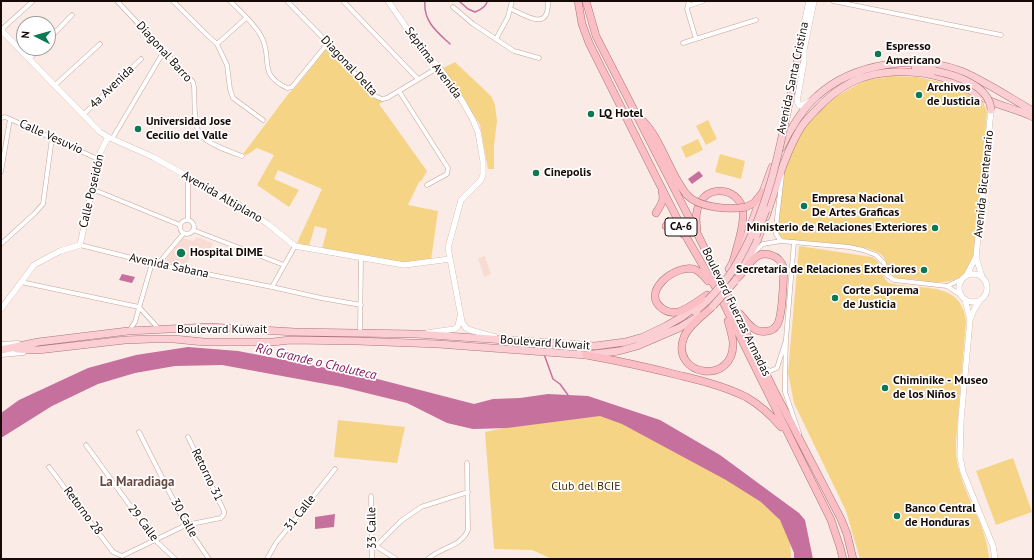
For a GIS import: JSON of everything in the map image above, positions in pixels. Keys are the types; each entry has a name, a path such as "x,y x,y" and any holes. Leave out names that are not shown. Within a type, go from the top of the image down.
{"highway":[{"name":"Boulevard Fuerzas Armadas","path":"578,1 582,24 589,43 688,240 716,288 831,520 843,559"},
{"name":"Boulevard Fuerzas Armadas","path":"586,1 596,36 620,80 636,116 698,235 841,519 847,534 853,559"},
{"path":"636,116 646,125 683,190 695,202 737,209 746,208 754,203 763,192"},
{"path":"654,173 663,197 661,206 656,213"},
{"path":"698,235 696,212 697,206 703,197 718,191 729,192 734,195 741,204 743,214 733,262"},
{"path":"666,226 680,230 688,240"},
{"path":"732,303 750,326 758,331 762,332 771,330 779,321 784,269 779,260 770,254 760,255 751,261 736,280"},
{"path":"710,301 676,313 664,311 655,297 658,286 661,282 674,273 686,269 697,271 716,288"},
{"path":"710,301 684,337 682,348 684,356 693,368 708,372 723,366 728,360 731,354 733,342 725,307"},
{"path":"586,355 632,363 704,381 730,390 747,398 762,408 787,432"}],"main road":[{"path":"710,301 733,270 748,242 764,202 780,151 802,49"},
{"path":"750,255 778,174 799,62"},
{"path":"905,63 961,79 979,89 988,98 991,110"},
{"name":"Boulevard Kuwait","path":"2,348 11,344 128,331 209,327 295,332 416,334 595,346 625,342 643,337 678,322 710,301 745,241 777,154 801,115 816,96 832,85 861,70 887,64 921,63 962,72 1033,111"},
{"path":"909,72 933,70"},
{"name":"Boulevard Kuwait","path":"2,348 38,350 125,340 174,339 212,342 273,342 290,340 438,344 586,355 619,351 637,346 679,328 736,280 758,240 784,163 800,129 824,101 852,82 868,76 909,72 944,78 991,101 1033,117"},
{"path":"977,94 982,93 984,90 983,83"},
{"path":"991,101 990,94 992,91 996,90"},
{"path":"174,339 222,339 227,333 224,331 185,329"},
{"path":"290,340 239,339 234,335 237,331 295,332"},
{"path":"2,348 38,342"}],"street":[{"path":"1,30 33,1"},
{"name":"Diagonal Barro","path":"117,1 193,82 196,120 200,134 204,138 226,150 242,156"},
{"path":"173,1 217,44 227,65 233,98 263,120"},
{"path":"230,1 256,28 264,42 267,65 271,77 287,88 292,87 328,43"},
{"name":"Diagonal Delta","path":"287,1 328,43 375,96 382,99 439,68"},
{"path":"343,1 418,79"},
{"name":"Séptima Avenida","path":"388,1 422,50 439,68 476,126 483,161 483,175 481,180 464,196 459,205 448,248 450,259"},
{"path":"496,39 511,9 512,1"},
{"path":"511,9 534,19 541,20 546,16 548,1"},
{"path":"696,39 687,9 688,3 703,1"},
{"name":"Avenida Santa Cristina","path":"809,1 802,49 804,61 797,103 802,105 816,96"},
{"name":"Avenida Santa Cristina","path":"777,154 795,60 802,49 814,1"},
{"path":"833,1 1001,35"},
{"path":"453,7 473,24 514,51 540,58"},
{"path":"56,32 72,15"},
{"path":"217,44 246,18"},
{"path":"683,43 756,20"},
{"name":"Avenida Altiplano","path":"1,30 100,132 153,157 236,202 268,224 295,246 404,265 450,259"},
{"path":"55,85 100,44"},
{"name":"Calle Poseidón","path":"80,245 102,147 110,138 164,50"},
{"path":"29,59 32,56"},
{"name":"4a Avenida","path":"83,115 141,59"},
{"path":"399,91 448,168 447,174 428,185"},
{"name":"Avenida Bicentenario","path":"982,277 976,257 991,110"},
{"name":"Calle Vesuvio","path":"1,118 10,119 100,160"},
{"path":"1,172 10,119"},
{"path":"1,244 43,204 52,138"},
{"path":"781,241 776,234 776,227 784,163"},
{"path":"183,234 190,234 194,228 192,223 188,220 188,176"},
{"path":"92,189 180,225"},
{"path":"180,225 183,221 188,220"},
{"path":"180,225 183,234"},
{"path":"193,230 284,264"},
{"path":"158,264 183,234"},
{"path":"750,255 763,244 781,241 849,247 870,252 881,259 884,263 887,275 892,279 947,286 963,298 974,302 980,300"},
{"path":"794,242 786,339 786,392 804,446"},
{"path":"1,309 34,266 60,251 80,245"},
{"name":"Avenida Sabana","path":"80,245 152,263 361,305"},
{"path":"272,287 295,246"},
{"name":"Avenida Bicentenario","path":"964,278 976,257"},
{"path":"360,333 361,258"},
{"path":"450,259 460,317 464,325 470,330 504,340"},
{"path":"128,331 136,322 152,263"},
{"path":"947,286 974,274 982,277 987,284 987,290 984,297 980,300 970,320 961,419 960,457 964,472 993,546 995,559"},
{"path":"964,278 959,288 970,320"},
{"path":"21,282 139,307 159,329"},
{"path":"416,334 455,329 458,326 460,317"},
{"path":"764,368 770,371 777,368 786,339"},
{"name":"30 Calle","path":"139,432 186,526 209,559"},
{"name":"Retorno 31","path":"186,526 221,518 224,514 224,511 188,437"},
{"name":"29 Calle","path":"86,445 155,540 175,559"},
{"path":"428,559 443,549 458,543 465,537 468,530 467,463"},
{"name":"Retorno 28","path":"49,467 114,552 118,555 122,556 155,540"},
{"name":"31 Calle","path":"267,559 276,543 335,469"},
{"path":"396,559 374,544 421,507 468,492"},
{"name":"33 Calle","path":"371,496 374,544 372,559"},
{"path":"155,540 186,526"}],"shaded area":[{"path":"699,171 703,176 692,184 688,179"},
{"name":"Hospital DIME","path":"197,237 213,243 208,255 191,250 187,267 168,263 166,259 183,238 193,241"},
{"path":"485,256 491,274 484,277 478,258"},
{"path":"122,274 135,277 132,283 119,280"},
{"path":"188,347 238,351 362,375 474,404 493,399 520,398 548,394 588,396 660,420 720,455 799,513 805,520 813,559 794,559 794,553 780,520 761,502 726,480 622,424 600,416 507,428 473,429 447,423 407,403 342,387 222,365 175,366 135,373 98,384 52,406 1,438 1,413 19,400 88,368 136,355"},
{"path":"335,514 334,527 315,529 315,517"}],"green space":[{"path":"326,49 374,98 384,101 379,104 427,171 422,180 419,182 408,205 438,211 431,260 408,263 322,249 327,229 315,226 309,246 297,243 322,189 278,170 274,179 299,190 289,207 257,185 274,155 257,148 247,155 243,154 289,93 295,88"},
{"path":"455,62 491,96 495,105 497,121 494,145 494,169 488,169 480,125 443,68"},
{"path":"892,76 917,77 951,84 983,102 987,112 975,254 967,271 955,279 934,282 896,277 891,275 887,269 885,259 872,250 840,244 784,239 779,235 777,230 785,164 802,131 814,115 830,100 860,83 872,79"},
{"path":"708,120 717,139 706,145 696,126"},
{"path":"698,139 703,150 686,158 681,147"},
{"path":"720,154 745,161 741,179 715,172"},
{"path":"799,246 872,257 877,260 886,280 889,283 937,289 956,298 963,308 966,321 956,442 957,460 967,492 985,536 989,559 860,559 846,511 794,403 788,373"},
{"name":"Club del BCIE","path":"591,413 638,422 764,499 790,534 791,559 552,559 532,550 494,549 485,432 562,416"},
{"path":"338,420 405,427 397,463 334,457"},
{"path":"1013,458 1032,512 996,525 976,471"}],"waterway":[{"path":"425,1 426,14 432,26 450,44"},
{"path":"459,1 468,9 475,12 485,7 487,1"},
{"path":"544,354 553,379 560,384 568,395"}],"place":[{"name":"Espresso Americano","path":"878,54"},
{"name":"Archivos de Justicia","path":"919,95"},
{"name":"LQ Hotel","path":"591,114"},
{"name":"Universidad Jose Cecilio del Valle","path":"138,129"},
{"name":"Cinepolis","path":"536,173"},
{"name":"Empresa Nacional De Artes Graficas","path":"804,206"},
{"name":"Ministerio de Relaciones Exteriores","path":"935,228"},
{"name":"Hospital DIME","path":"181,253"},
{"name":"Secretaría de Relaciones Exteriores","path":"924,270"},
{"name":"Corte Suprema de Justicia","path":"835,298"},
{"name":"Chiminike - Museo de los Niños","path":"885,388"},
{"name":"Banco Central de Honduras","path":"897,516"}],"district":[{"name":"La Maradiaga","path":"137,482"}],"water label":[{"name":"Río Grande o Choluteca","path":"316,362"}]}
